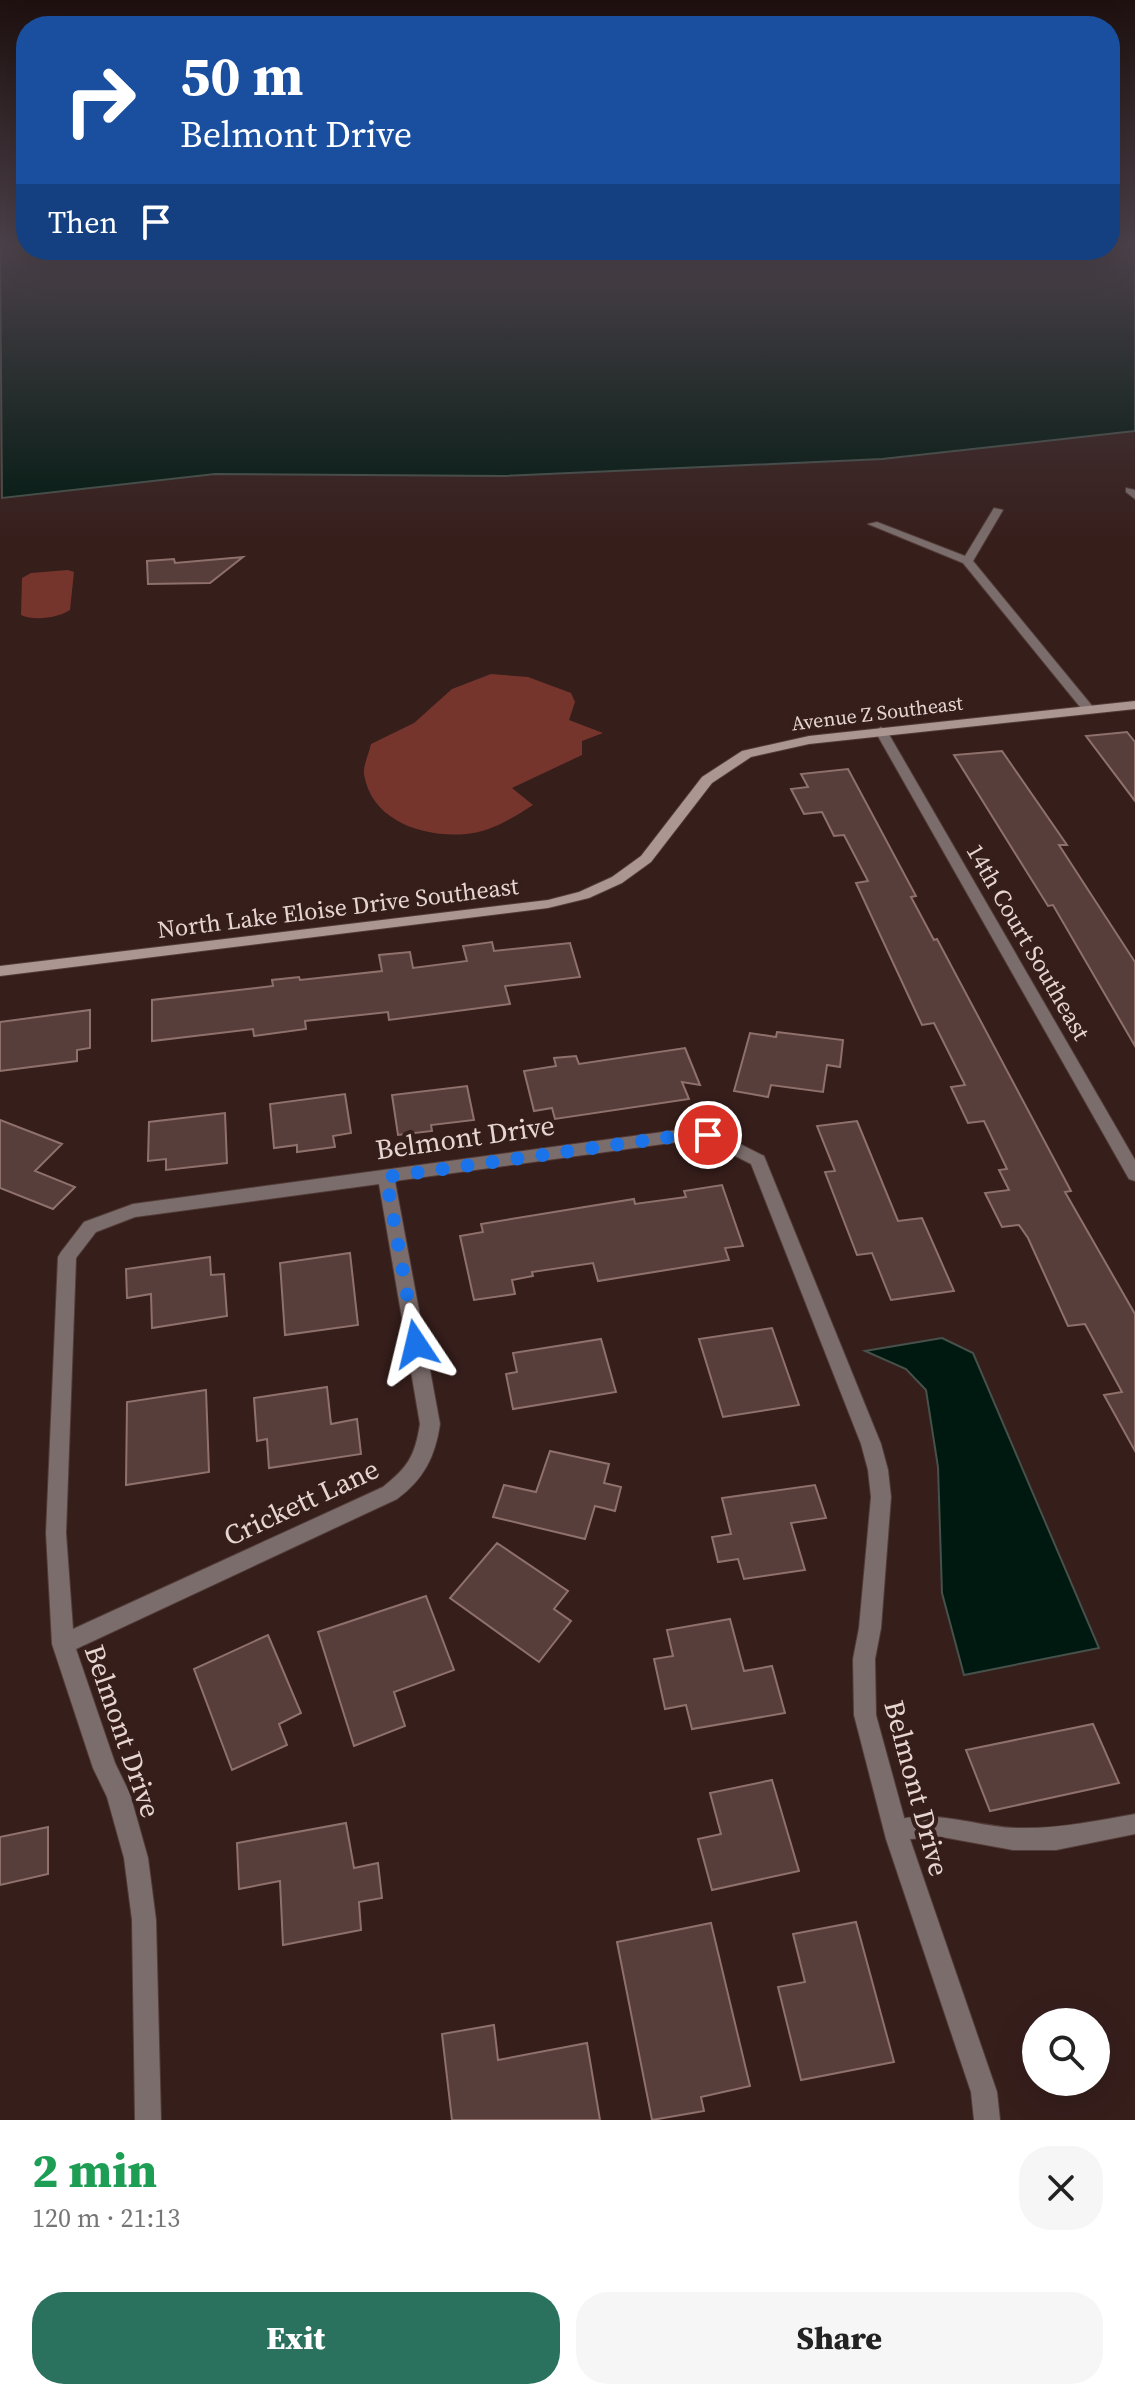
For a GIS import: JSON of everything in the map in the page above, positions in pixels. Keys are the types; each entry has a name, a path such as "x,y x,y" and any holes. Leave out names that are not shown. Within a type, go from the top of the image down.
{"street":[{"path":"967,561 998,510"},
{"path":"873,524 967,561 1089,710"},
{"name":"Avenue Z Southeast","path":"661,840 707,780 732,760 777,746 881,731 1135,705"},
{"name":"14th Court Southeast","path":"881,731 1135,1175"},
{"name":"North Lake Eloise Drive Southeast","path":"0,971 548,904 584,895 617,880 646,859 661,840"},
{"name":"Belmont Drive","path":"148,2120 144,1920 136,1858 118,1794 105,1768 63,1644 56,1533 63,1279 67,1257 90,1227 133,1211 685,1135 708,1135 758,1160 866,1429 878,1470 881,1497 863,1687 871,1746 895,1830 984,2092 987,2120"},
{"name":"Crickett Lane","path":"63,1644 390,1493 415,1475 427,1447 430,1424 386,1177"}],"lane":[{"path":"895,1830 942,1827 1013,1839 1056,1839 1135,1824"}],"shaded area":[{"path":"1,345 1135,345 1135,431 882,459 503,476 215,474 2,498"},
{"path":"74,572 70,610 46,618 21,615 22,578 31,573"},
{"path":"491,674 528,677 571,693 575,702 569,720 603,733 582,741 582,755 512,788 533,805 492,827 466,834 433,833 388,815 377,804 364,774 371,744 414,723 452,689"},
{"path":"942,1338 973,1353 1099,1648 964,1675 942,1593 938,1467 926,1390 906,1369 865,1351"}],"building":[{"path":"243,557 210,583 148,584 147,561 174,559 175,563"},
{"path":"1127,732 1135,742 1135,801 1086,736"},
{"path":"1002,751 1067,845 1059,845 1135,962 1135,1046 1053,905 1048,906 954,755"},
{"path":"848,769 916,896 911,897 934,940 937,939 1071,1191 1065,1192 1135,1314 1135,1451 1104,1395 1122,1392 1085,1324 1068,1326 1028,1238 1019,1225 1002,1227 985,1193 1009,1190 999,1170 1007,1169 984,1121 968,1123 951,1087 965,1085 934,1023 922,1025 856,883 868,881 844,835 834,836 822,812 804,814 791,789 808,787 801,774"},
{"path":"492,942 494,951 570,943 580,977 505,986 510,1004 389,1020 388,1012 305,1021 306,1029 254,1036 253,1029 152,1041 152,1000 273,986 272,980 382,971 379,955 410,952 413,968 467,961 463,946"},
{"path":"90,1010 90,1048 77,1050 77,1061 0,1071 0,1022"},
{"path":"777,1032 843,1040 840,1067 827,1065 823,1092 771,1085 768,1097 734,1091 750,1033 776,1037"},
{"path":"685,1048 700,1085 682,1082 689,1099 555,1119 552,1108 534,1111 524,1071 556,1066 554,1058 576,1056 579,1064"},
{"path":"467,1086 474,1120 431,1125 432,1131 398,1135 392,1095"},
{"path":"345,1094 351,1133 333,1136 335,1147 297,1152 297,1145 274,1148 270,1104"},
{"path":"225,1113 227,1163 166,1170 166,1159 148,1161 149,1122"},
{"path":"0,1120 62,1144 35,1171 75,1187 53,1209 0,1188"},
{"path":"857,1121 898,1221 922,1218 954,1291 891,1300 872,1253 857,1255 825,1172 835,1171 817,1126"},
{"path":"722,1185 743,1246 725,1248 729,1260 598,1281 593,1263 532,1272 533,1276 512,1280 515,1294 474,1300 460,1236 483,1232 481,1224 634,1199 635,1204 686,1197 684,1191"},
{"path":"350,1253 358,1325 285,1335 280,1263"},
{"path":"210,1257 211,1275 224,1274 227,1316 152,1328 151,1294 127,1298 126,1269"},
{"path":"772,1328 799,1405 723,1417 699,1339"},
{"path":"601,1339 616,1392 513,1409 506,1374 517,1372 513,1353"},
{"path":"327,1387 331,1424 357,1419 361,1454 269,1468 267,1439 257,1441 254,1398"},
{"path":"206,1390 209,1472 126,1485 127,1402"},
{"path":"550,1451 609,1464 604,1483 621,1487 615,1511 595,1506 585,1539 493,1517 504,1485 536,1492"},
{"path":"815,1485 826,1518 791,1523 805,1570 744,1579 738,1559 718,1562 712,1537 731,1534 722,1498"},
{"path":"497,1543 568,1591 554,1609 571,1621 539,1662 450,1598"},
{"path":"426,1596 454,1670 394,1692 405,1726 354,1746 318,1632"},
{"path":"730,1619 744,1671 772,1666 785,1713 692,1729 686,1705 665,1709 654,1659 673,1656 667,1630"},
{"path":"268,1635 301,1713 279,1724 287,1745 232,1770 194,1669"},
{"path":"1093,1724 1119,1783 990,1811 966,1750"},
{"path":"772,1780 799,1871 712,1890 698,1839 721,1834 710,1793"},
{"path":"346,1823 354,1868 378,1863 382,1898 359,1902 361,1930 283,1945 280,1881 239,1889 237,1843"},
{"path":"48,1827 48,1874 0,1885 0,1837"},
{"path":"856,1922 894,2062 801,2080 778,1987 805,1982 793,1934"},
{"path":"711,1923 750,2086 701,2097 704,2111 652,2120 617,1942"},
{"path":"494,2025 498,2060 587,2043 600,2120 452,2120 442,2034"}],"route":[{"path":"416,1344 386,1177 685,1135 708,1135"}]}
